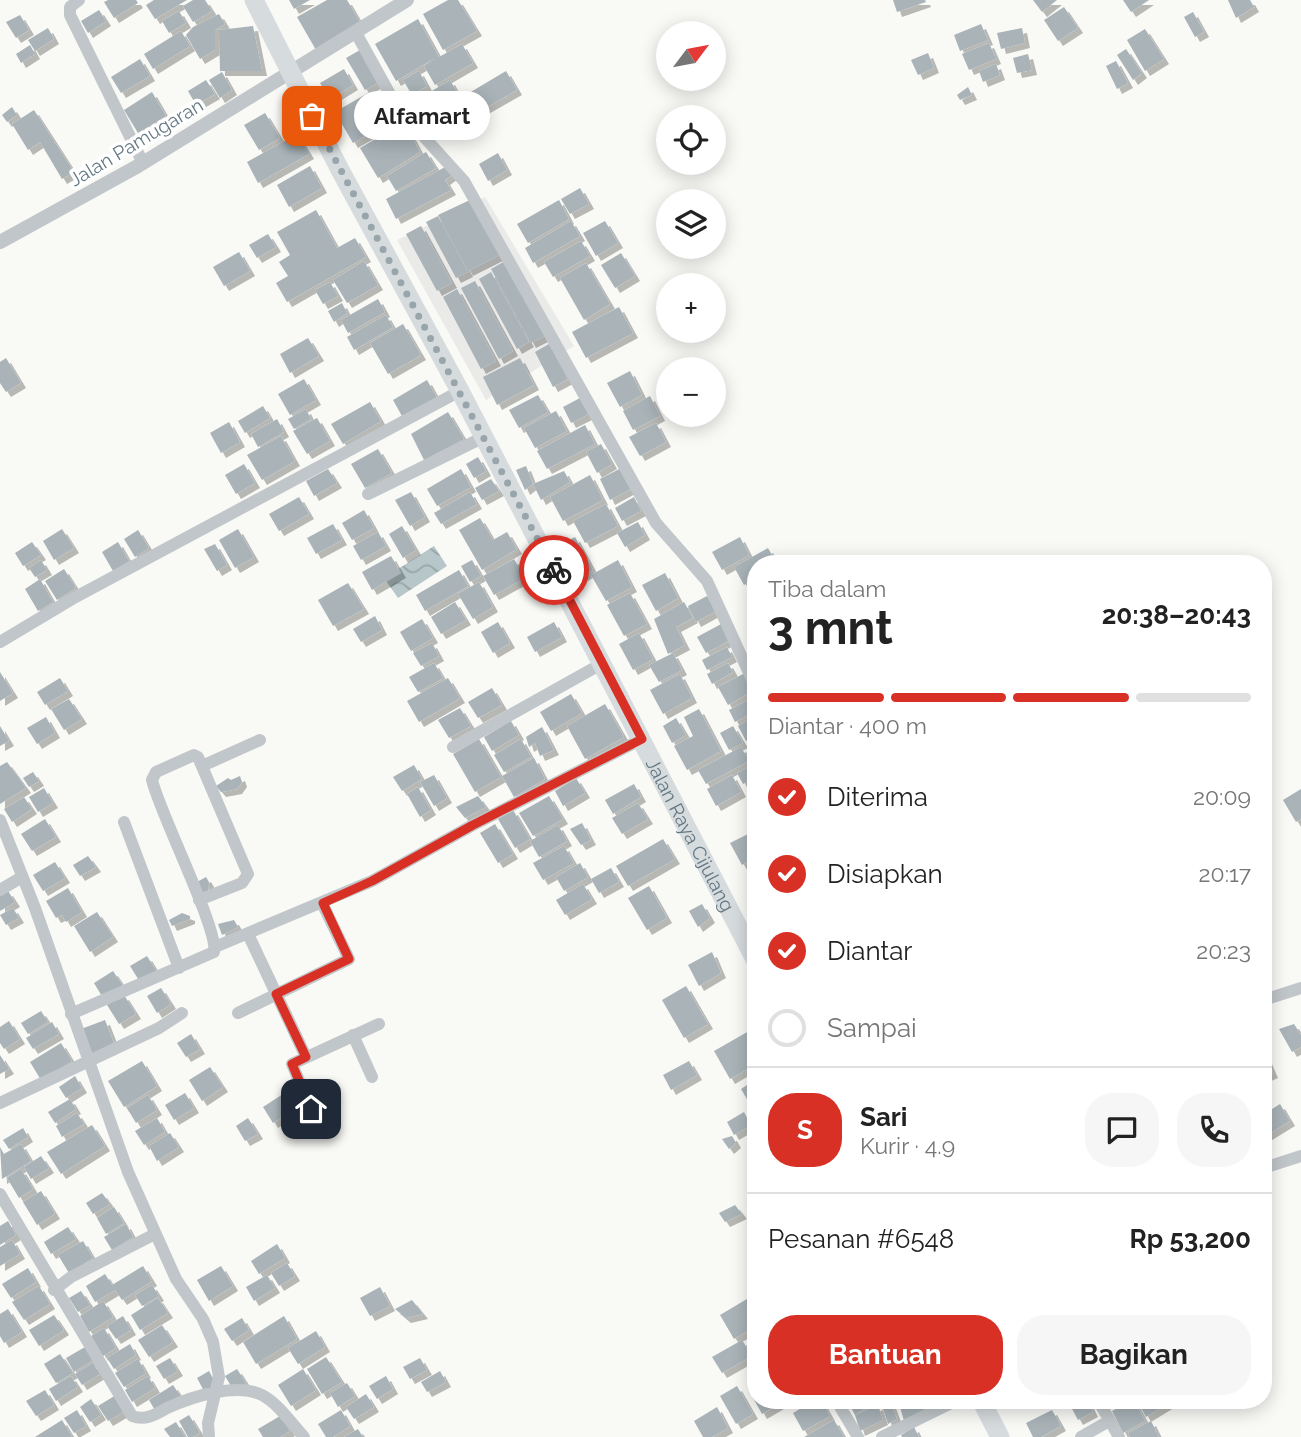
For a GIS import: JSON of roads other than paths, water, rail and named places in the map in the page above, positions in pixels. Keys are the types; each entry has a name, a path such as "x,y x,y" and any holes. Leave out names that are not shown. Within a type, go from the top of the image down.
{"highway":[{"name":"Jalan Raya Cijulang","path":"254,0 603,663 747,943"},
{"path":"986,1409 1000,1437"}],"street":[{"path":"79,0 70,7 69,15 143,163"},
{"name":"Jalan Pamugaran","path":"0,242 143,163 407,0"},
{"path":"356,33 402,115 464,181 656,523 707,581 747,668"},
{"path":"0,642 72,599 460,391"},
{"path":"368,494 484,437"},
{"path":"453,747 603,663"},
{"path":"215,945 372,881 473,825 642,739"},
{"path":"202,766 260,740"},
{"path":"71,1014 212,954 215,945 152,780 156,772 194,755 202,766 248,877 242,883 199,900"},
{"path":"0,820 128,1172 176,1279 202,1319 213,1342 219,1364 218,1391 208,1423 209,1437"},
{"path":"124,822 179,968"},
{"path":"0,890 22,877"},
{"path":"238,1013 349,959 323,903"},
{"path":"247,932 306,1057"},
{"path":"1272,997 1301,988"},
{"path":"0,1103 87,1059 159,1028 182,1013"},
{"path":"311,1109 292,1064 379,1024"},
{"path":"354,1035 372,1077"},
{"path":"1272,1167 1301,1156"},
{"path":"0,1194 54,1290 132,1416 140,1419 149,1417 184,1400 218,1391 260,1394 273,1402 304,1437"},
{"path":"54,1290 71,1277 155,1234"},
{"path":"841,1409 858,1437"},
{"path":"882,1437 939,1409"},
{"path":"1103,1409 1119,1437"},
{"path":"1081,1437 1109,1421"}],"water":[{"path":"434,546 447,566 398,598 384,578"}],"place":[{"name":"Alfamart","path":"312,116"}]}
